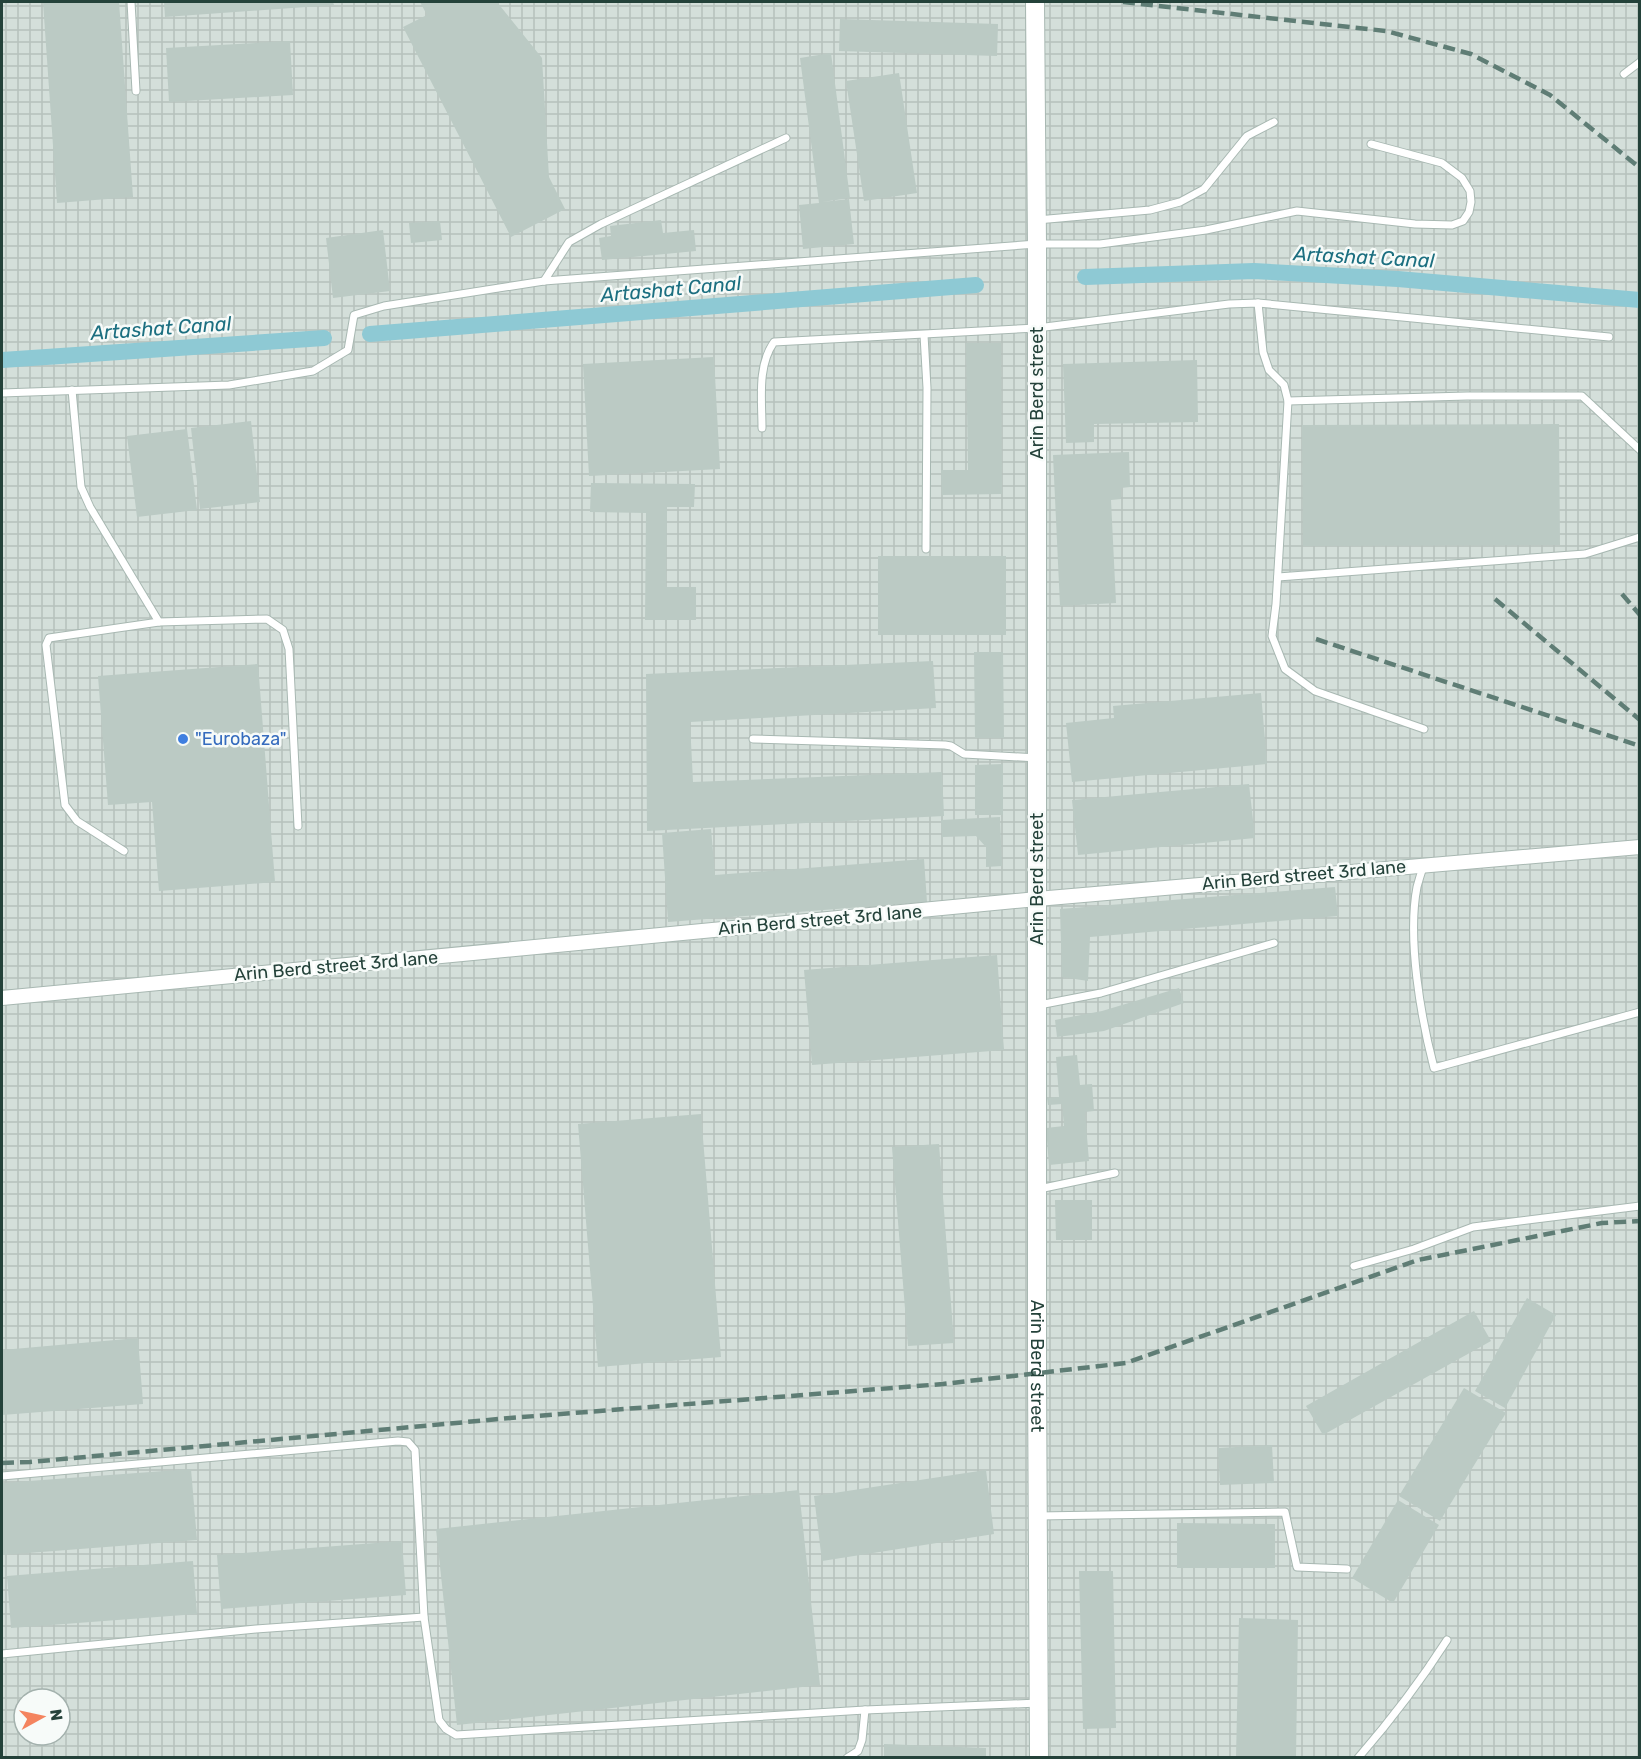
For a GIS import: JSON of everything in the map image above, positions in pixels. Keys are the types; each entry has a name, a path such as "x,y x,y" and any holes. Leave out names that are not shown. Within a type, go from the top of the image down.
{"street":[{"name":"Arin Berd street","path":"1035,2 1039,1758"},
{"name":"Arin Berd street 3rd lane","path":"2,998 1037,899 1640,846"}],"lane":[{"path":"131,2 136,91"},
{"path":"1624,74 1640,62"},
{"path":"1037,219 1150,210 1180,202 1204,189 1247,136 1274,122"},
{"path":"544,282 569,242 601,224 786,138"},
{"path":"2,393 229,385 314,371 348,350 354,315 384,306 544,282 1037,244 1100,244 1206,230 1297,212 1415,224 1452,225 1463,221 1469,212 1470,191 1462,178 1442,164 1371,144"},
{"path":"1258,303 1263,352 1269,370 1284,385 1288,401 1278,577 1272,636 1285,669 1315,692 1424,729"},
{"path":"762,429 763,372 766,352 774,342 1037,328 1228,304 1258,303 1609,337"},
{"path":"924,335 927,388 926,549"},
{"path":"72,390 81,487 90,507 159,622"},
{"path":"1288,401 1467,396 1582,396 1640,450"},
{"path":"1278,577 1585,554 1640,537"},
{"path":"124,851 77,821 65,805 46,645 49,638 159,622 267,619 283,630 290,649 298,826"},
{"path":"753,739 945,745 964,754 1037,758"},
{"path":"1424,865 1417,887 1414,918 1416,961 1427,1040 1434,1068 1640,1012"},
{"path":"1037,1005 1101,993 1274,942"},
{"path":"1037,1190 1115,1173"},
{"path":"1354,1266 1414,1249 1473,1227 1640,1206"},
{"path":"2,1476 386,1442 408,1442 415,1450 424,1617 439,1720 446,1730 456,1735 865,1710 1039,1703"},
{"path":"1038,1516 1285,1512 1297,1567 1347,1569"},
{"path":"2,1654 256,1629 424,1617"},
{"path":"1358,1758 1390,1722 1447,1640"},
{"path":"847,1758 858,1751 862,1740 865,1710"}],"shaded area":[{"path":"2,2 1639,2 1639,1757 2,1758"}],"building":[{"path":"43,2 119,2 133,197 57,203"},
{"path":"164,2 333,2 334,5 165,17"},
{"path":"420,2 497,2 542,58 549,177 565,209 511,237 403,27 427,15"},
{"path":"840,19 998,24 997,56 839,51"},
{"path":"290,41 293,95 169,102 166,48"},
{"path":"831,53 850,198 822,202 849,199 854,244 803,249 799,205 819,203 800,58"},
{"path":"899,73 917,193 864,201 846,81"},
{"path":"661,220 663,233 694,230 696,251 602,260 599,238 611,236 610,226"},
{"path":"440,221 442,240 411,243 409,223"},
{"path":"383,230 390,291 333,298 326,238"},
{"path":"966,343 1001,343 1002,494 942,495 941,470 968,470"},
{"path":"714,357 720,469 589,476 583,364"},
{"path":"1197,360 1198,422 1094,424 1094,442 1066,443 1063,364"},
{"path":"251,421 260,502 200,509 191,428"},
{"path":"1559,424 1560,545 1303,546 1302,425"},
{"path":"187,429 197,510 137,517 127,436"},
{"path":"1129,452 1130,487 1121,488 1121,499 1111,500 1116,603 1060,606 1053,455"},
{"path":"591,483 695,484 694,507 667,507 666,587 696,587 696,620 645,620 646,513 590,512"},
{"path":"878,556 1006,556 1006,635 878,635"},
{"path":"974,652 1003,652 1004,738 975,738"},
{"path":"933,661 936,708 690,722 693,782 942,772 944,816 647,831 646,674"},
{"name":"\"Eurobaza\"","path":"258,664 275,882 159,891 152,802 108,805 98,676"},
{"path":"1261,693 1267,764 1072,782 1066,723 1114,718 1113,706"},
{"path":"1003,764 1003,815 975,815 975,765"},
{"path":"1249,784 1255,838 1078,855 1072,800"},
{"path":"1000,817 1002,866 986,867 986,847 976,836 942,837 941,820"},
{"path":"711,829 715,875 924,859 927,902 668,922 662,833"},
{"path":"1335,887 1338,916 1090,937 1088,981 1062,977 1060,909"},
{"path":"997,955 1004,1050 812,1065 804,970"},
{"path":"1179,988 1184,1003 1104,1031 1057,1037 1055,1020 1102,1011"},
{"path":"1077,1055 1080,1085 1092,1084 1094,1111 1085,1112 1089,1161 1049,1165 1046,1128 1064,1126 1062,1104 1048,1105 1047,1098 1059,1097 1056,1057"},
{"path":"701,1114 721,1357 598,1367 578,1124"},
{"path":"939,1144 954,1343 908,1346 892,1147"},
{"path":"1055,1200 1092,1200 1092,1240 1056,1240"},
{"path":"1527,1298 1556,1315 1505,1408 1475,1391"},
{"path":"1474,1311 1491,1341 1323,1435 1306,1406"},
{"path":"138,1338 143,1404 2,1415 2,1350"},
{"path":"1464,1388 1506,1413 1440,1521 1399,1496"},
{"path":"1272,1445 1274,1483 1220,1485 1218,1448"},
{"path":"191,1469 197,1540 2,1555 2,1483"},
{"path":"986,1470 994,1534 822,1561 814,1496"},
{"path":"799,1490 820,1685 457,1725 436,1529"},
{"path":"1398,1500 1439,1525 1393,1603 1352,1578"},
{"path":"1177,1523 1275,1524 1275,1568 1177,1568"},
{"path":"402,1541 406,1595 221,1609 217,1555"},
{"path":"193,1561 197,1614 11,1628 7,1576"},
{"path":"1079,1571 1113,1571 1116,1728 1083,1729"},
{"path":"1239,1618 1298,1620 1296,1758 1236,1758"},
{"path":"884,1744 986,1748 986,1758 884,1758"}],"waterway":[{"name":"Artashat Canal","path":"1085,277 1254,271 1398,279 1640,300"},
{"name":"Artashat Canal","path":"370,334 976,285"},
{"name":"Artashat Canal","path":"2,360 324,338"}],"railway":[{"path":"1123,2 1386,31 1471,54 1550,95 1640,168"},
{"path":"1622,594 1640,615"},
{"path":"1495,599 1640,720"},
{"path":"1316,639 1640,746"},
{"path":"2,1463 510,1418 943,1384 1126,1363 1418,1260 1602,1223 1640,1221"}],"place":[{"name":"\"Eurobaza\"","path":"183,739"}]}
